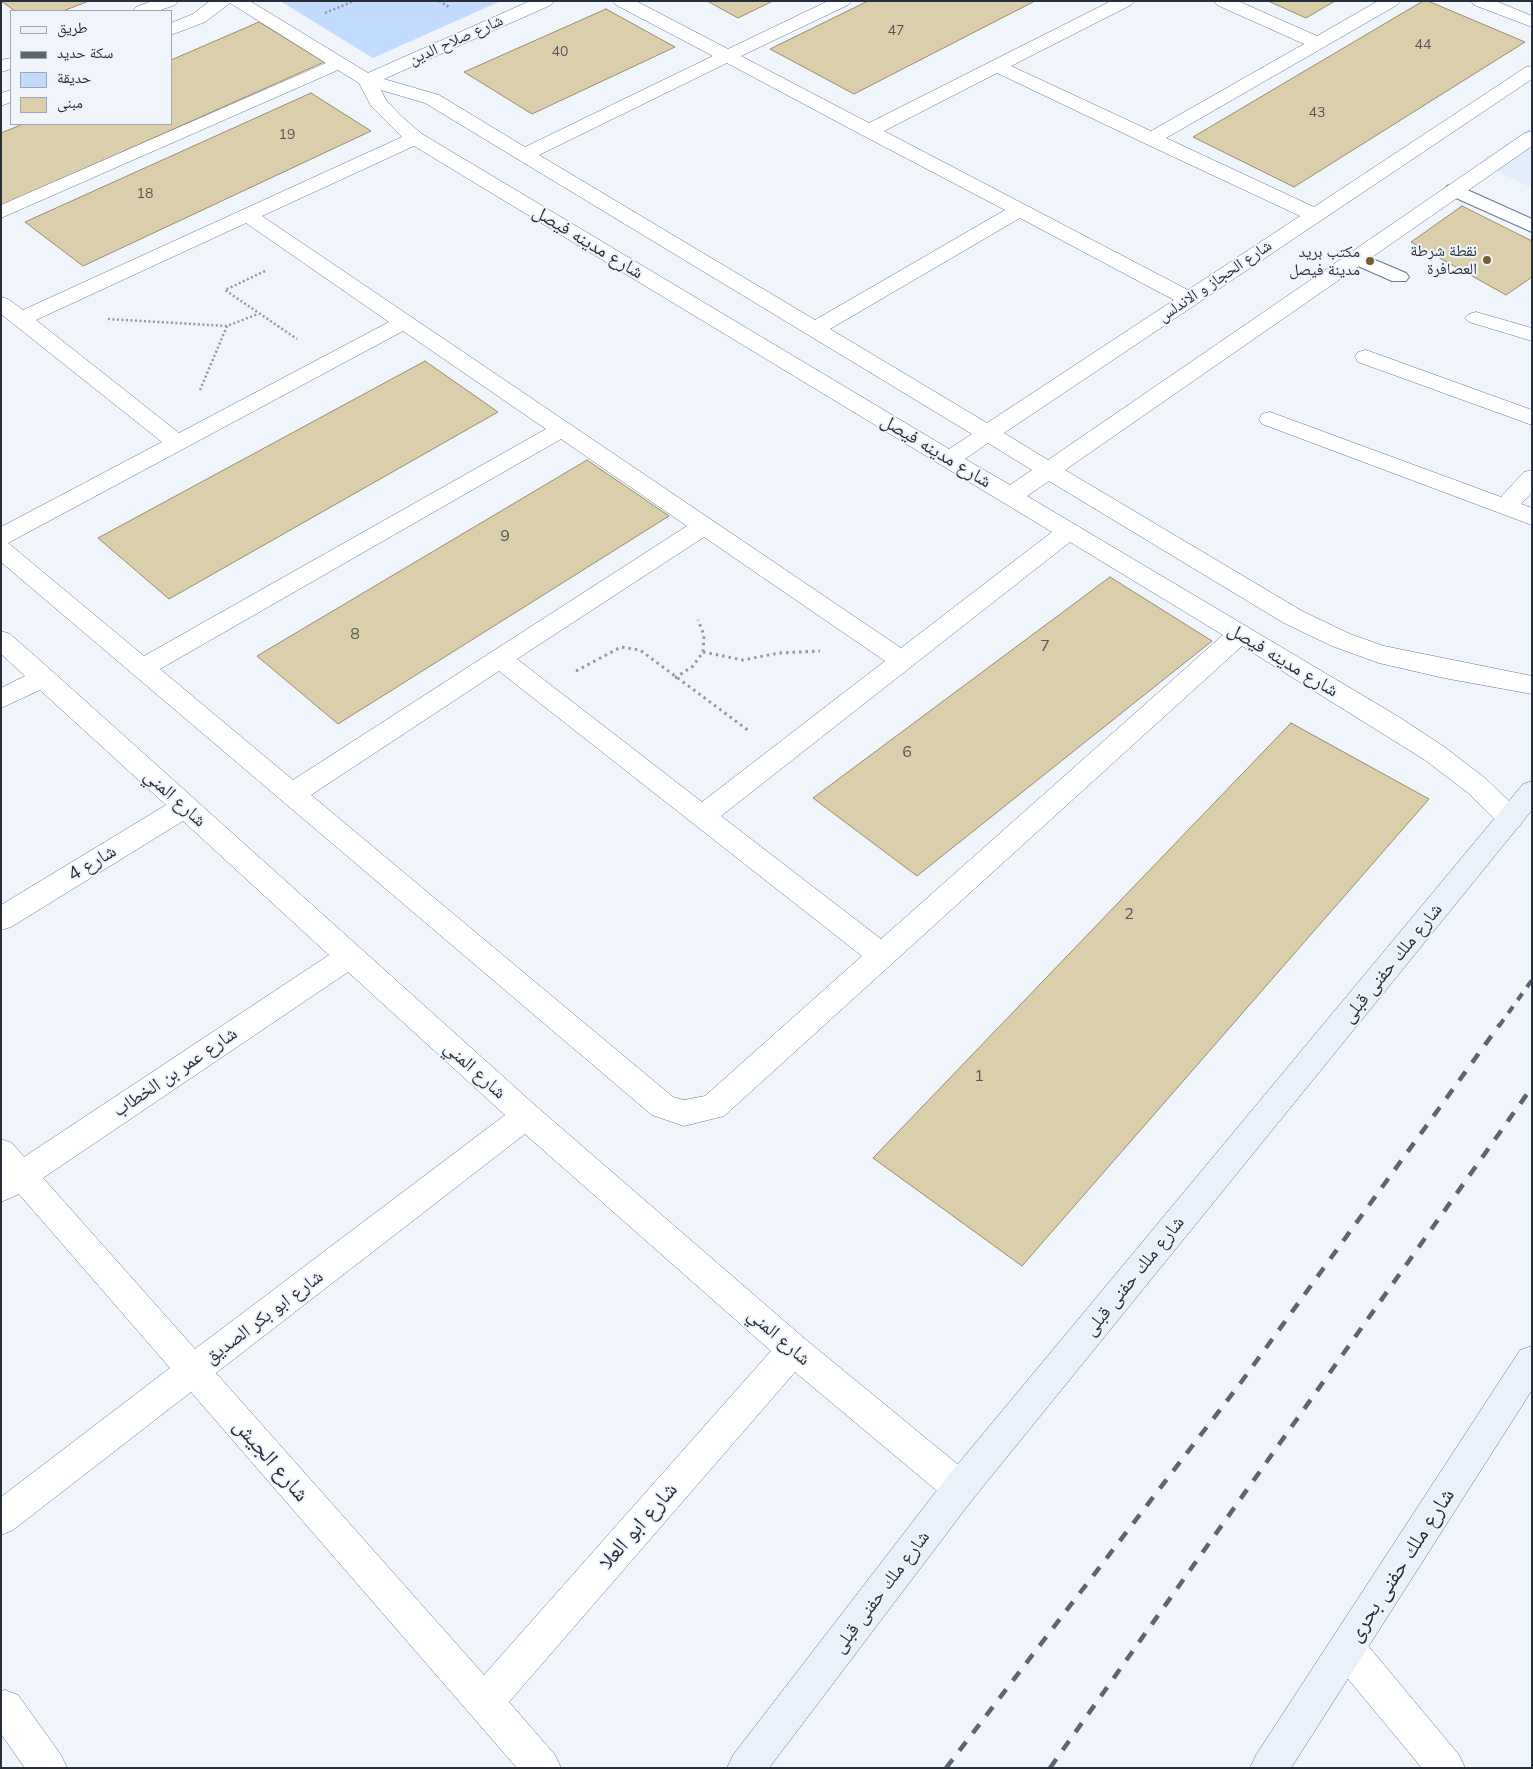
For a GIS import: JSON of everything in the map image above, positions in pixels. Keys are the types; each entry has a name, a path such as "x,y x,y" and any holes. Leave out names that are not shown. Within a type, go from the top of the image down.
{"street":[{"path":"145,10 169,1"},
{"path":"172,30 199,18 222,1"},
{"path":"237,1 367,80 432,99 1293,618 1340,640 1398,658 1532,685"},
{"name":"شارع صلاح الدين","path":"367,80 545,1"},
{"path":"622,1 1189,299"},
{"path":"525,154 842,1"},
{"path":"869,131 1125,1"},
{"path":"1223,1 1317,43"},
{"path":"1152,139 1391,1"},
{"path":"1480,1 1532,22"},
{"path":"1,212 340,63"},
{"path":"997,66 1314,216"},
{"name":"شارع الحجاز و الاندلس","path":"948,459 1532,71"},
{"name":"شارع مدينه فيصل","path":"367,80 378,102 394,120 415,138 1240,634 1434,753 1476,786 1510,819"},
{"path":"1010,496 1532,137"},
{"path":"21,319 415,138"},
{"path":"815,329 1020,210"},
{"path":"247,215 892,655"},
{"path":"1,303 178,443"},
{"path":"1476,318 1532,335"},
{"path":"1,536 405,322"},
{"path":"1366,357 1532,418"},
{"path":"1270,419 1532,517"},
{"path":"143,668 562,429"},
{"path":"1505,507 1532,477"},
{"path":"292,794 704,526"},
{"path":"703,816 782,754 892,655 1069,531"},
{"path":"1,549 663,1106 684,1113 713,1107 1240,634"},
{"name":"شارع المني","path":"1,640 526,1116 793,1350 960,1488"},
{"path":"500,659 882,956"},
{"path":"1,699 43,677"},
{"name":"شارع ملك حفنى قبلى","path":"746,1768 960,1488 1532,791"},
{"name":"شارع 4","path":"1,919 184,807"},
{"name":"شارع عمر بن الخطاب","path":"8,1172 349,956"},
{"name":"شارع ابو بكر الصديق","path":"1,1518 526,1116"},
{"name":"شارع الجيش","path":"8,1172 193,1371 542,1768"},
{"name":"شارع ابو العلا","path":"484,1703 793,1350"},
{"name":"شارع ملك حفنى بحرى","path":"1269,1768 1532,1362"},
{"path":"1347,1649 1446,1768"},
{"path":"5,1708 48,1768"}],"lane":[{"path":"1454,190 1532,226"},
{"path":"1356,258 1400,277"}],"path":[{"path":"302,338 291,337 225,290 304,254"},
{"path":"99,318 227,326 258,314"},
{"path":"178,443 227,326"},
{"path":"675,678 693,666 703,652 704,635 698,620"},
{"path":"540,690 621,647 631,647 640,650 675,678 782,754"},
{"path":"703,652 733,660 743,660 779,652 892,655"}],"shaded area":[{"path":"1532,126 1532,188 1479,162"}],"green space":[{"path":"280,1 501,1 373,58"}],"building":[{"path":"1,1 89,1 66,10 14,10"},
{"path":"707,1 773,1 738,18"},
{"path":"868,1 1035,1 854,94 770,49"},
{"path":"1268,1 1335,1 1306,18"},
{"path":"1423,1 1428,1 1525,42 1294,187 1193,137"},
{"path":"606,9 675,47 532,114 464,72"},
{"path":"259,22 324,62 1,206 1,133 21,125 172,125 172,60"},
{"path":"311,93 371,131 83,266 25,222"},
{"name":"نقطة شرطة العصافرة","path":"1462,206 1532,241 1532,277 1506,295 1411,242"},
{"path":"425,361 498,412 169,599 98,538"},
{"path":"587,460 669,516 338,724 257,656"},
{"path":"1110,577 1212,641 917,876 813,798"},
{"path":"1291,723 1429,799 1022,1266 873,1158"}],"railway":[{"path":"1499,1026 1532,980"},
{"path":"946,1768 1242,1381 1500,1024"},
{"path":"1050,1768 1532,1087"}],"place":[{"name":"نقطة شرطة العصافرة","path":"1487,260"},
{"name":"مكتب بريد مدينة فيصل","path":"1370,261"}]}
